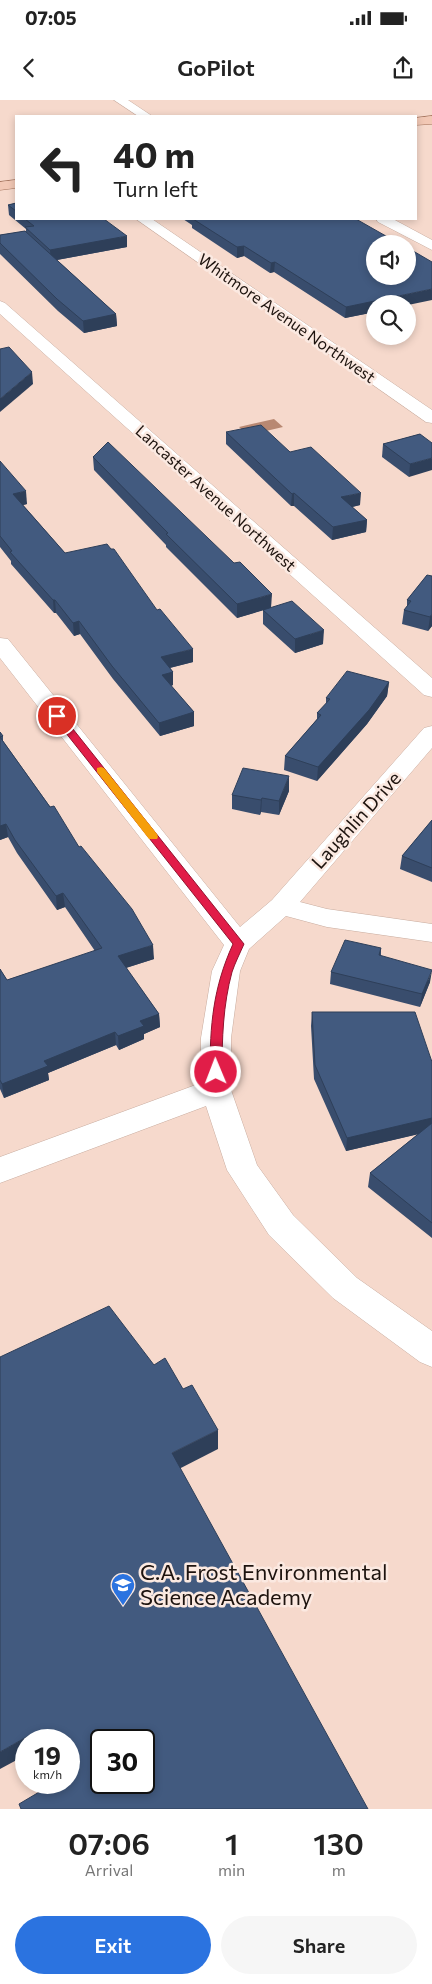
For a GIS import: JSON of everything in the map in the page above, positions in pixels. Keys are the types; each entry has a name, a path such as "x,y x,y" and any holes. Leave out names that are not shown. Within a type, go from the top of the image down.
{"main road":[{"path":"0,186 15,184"}],"street":[{"path":"120,100 144,115"},
{"name":"Whitmore Avenue Northwest","path":"144,220 432,418"},
{"path":"385,220 432,246"},
{"name":"Lancaster Avenue Northwest","path":"0,306 432,690"},
{"path":"0,644 238,944 226,971 218,1014 216,1090 243,1170 281,1225 345,1288 432,1352"},
{"name":"Laughlin Drive","path":"238,944 281,906 432,733"},
{"path":"281,906 327,918 432,933"},
{"path":"0,1170 216,1090"}],"shaded area":[{"path":"274,419 283,427 248,435 239,427"}],"building":[{"path":"15,203 15,210 8,205"},
{"path":"26,220 105,220 127,236 50,250 25,227 34,226"},
{"path":"195,220 358,220 384,235 366,235 366,285 416,285 416,253 432,262 432,289 403,295 366,295 366,303 346,307 275,262 271,263 244,246 237,247"},
{"path":"25,231 116,314 83,321 57,299 0,243 0,235"},
{"path":"9,347 32,372 0,399 0,349"},
{"path":"261,425 290,452 311,447 361,493 341,497 367,520 333,527 294,493 292,494 226,432"},
{"path":"420,434 432,443 432,458 410,464 383,444"},
{"path":"108,442 234,563 240,562 272,594 237,604 166,534 168,533 93,457"},
{"path":"0,461 26,491 13,494 65,553 107,544 111,549 114,549 157,610 160,609 193,649 161,657 173,672 162,675 194,712 159,723 112,666 79,621 73,623 55,600 10,552 12,551 0,536"},
{"path":"427,575 432,576 432,614 430,617 404,610 411,601 407,600"},
{"path":"292,601 324,630 295,639 263,610"},
{"path":"347,671 389,682 369,710 318,767 285,756 321,715 317,713 330,699 326,698"},
{"path":"0,737 50,807 54,806 79,847 81,846 132,909 153,945 118,956 159,1014 140,1021 144,1026 118,1036 115,1032 44,1061 48,1066 2,1084 0,1080 0,969 7,980 102,948 63,893 56,896 15,840 6,824 0,826"},
{"path":"243,768 289,776 279,801 232,795"},
{"path":"432,820 432,868 402,856"},
{"path":"345,940 381,948 379,955 432,970 422,994 331,972"},
{"path":"312,1012 415,1012 432,1062 432,1118 347,1138 315,1065"},
{"path":"432,1123 432,1223 370,1173"},
{"name":"C.A. Frost Environmental Science Academy","path":"109,1306 154,1365 165,1358 183,1389 192,1385 218,1430 172,1453 368,1809 21,1809 19,1804 36,1794 80,1794 80,1729 15,1729 15,1744 0,1752 0,1357"}],"slow traffic":[{"path":"101,770 153,837"}],"place":[{"name":"C.A. Frost Environmental Science Academy","path":"123,1606"}],"route":[{"path":"57,716 238,944 226,971 218,1014 216,1072"}]}
